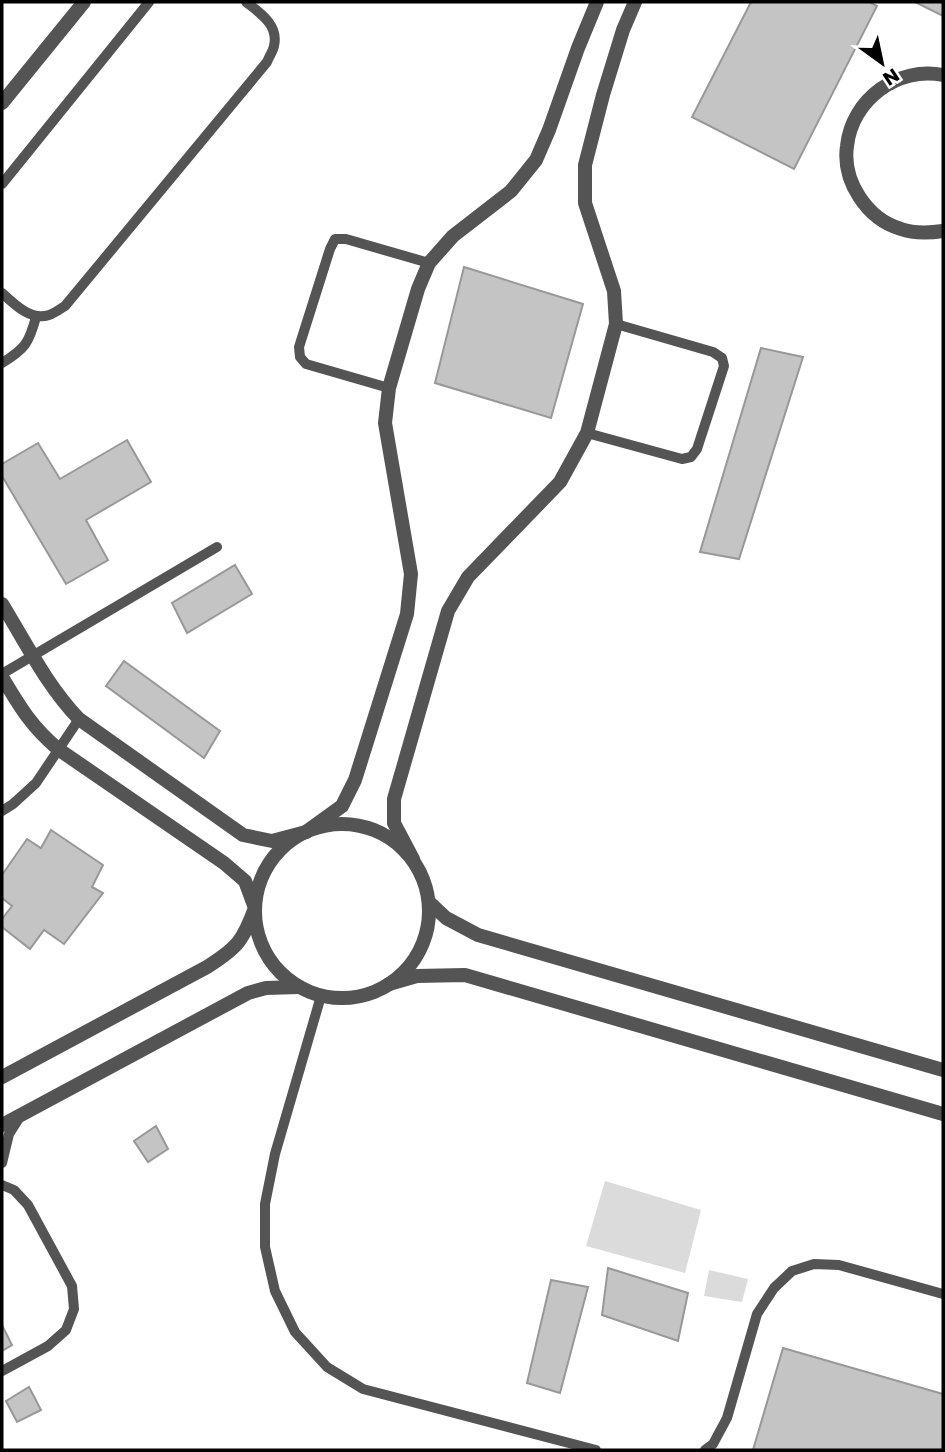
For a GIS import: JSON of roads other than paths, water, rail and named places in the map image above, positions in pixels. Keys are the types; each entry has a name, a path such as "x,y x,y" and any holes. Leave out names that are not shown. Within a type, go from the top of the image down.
{"street":[{"path":"2,103 84,2"},
{"path":"2,1077 208,967 231,951 247,930 255,908 259,884 270,863 285,845 342,806 355,780 407,614 411,574 385,423 389,388 418,289 429,263 453,236 511,191 536,160 597,2"},
{"path":"390,984 408,969 421,949 429,926 429,902 424,879 394,823 394,799 448,611 468,577 560,482 587,433 617,324 614,291 585,203 585,165 622,30 635,2"},
{"path":"943,75 914,74 888,83 868,99 853,121 846,147 848,173 859,197 877,217 900,229 926,234 943,231"},
{"path":"2,604 63,703 79,719 243,835 272,841 328,825 352,824 375,830 396,842 413,859"},
{"path":"2,676 25,716 39,733 58,749 224,863 245,881 255,908 257,931 266,954 280,972 299,987 321,996 345,998 368,994 417,976 465,975 943,1114"},
{"path":"429,902 446,918 478,935 943,1070"},
{"path":"2,1125 248,993 266,988 299,987"}],"lane":[{"path":"2,184 149,2"},
{"path":"2,293 19,308 36,317 50,315 65,306 267,62 275,46 274,31 268,19 246,2"},
{"path":"389,388 306,364 300,357 299,347 330,249 335,239 346,239 429,263"},
{"path":"2,363 23,349 32,334 36,317"},
{"path":"587,433 682,459 691,457 697,449 724,366 722,358 713,352 617,324"},
{"path":"2,676 217,547"},
{"path":"2,811 36,783 79,719"},
{"path":"321,996 275,1154 265,1204 265,1247 275,1291 295,1332 327,1367 362,1389 596,1450"},
{"path":"2,1163 9,1134 22,1114"},
{"path":"2,1185 14,1189 28,1205 72,1286 74,1309 66,1330 48,1346 2,1371"},
{"path":"705,1450 713,1444 727,1418 758,1314 774,1288 792,1271 814,1264 839,1265 943,1294"}]}
